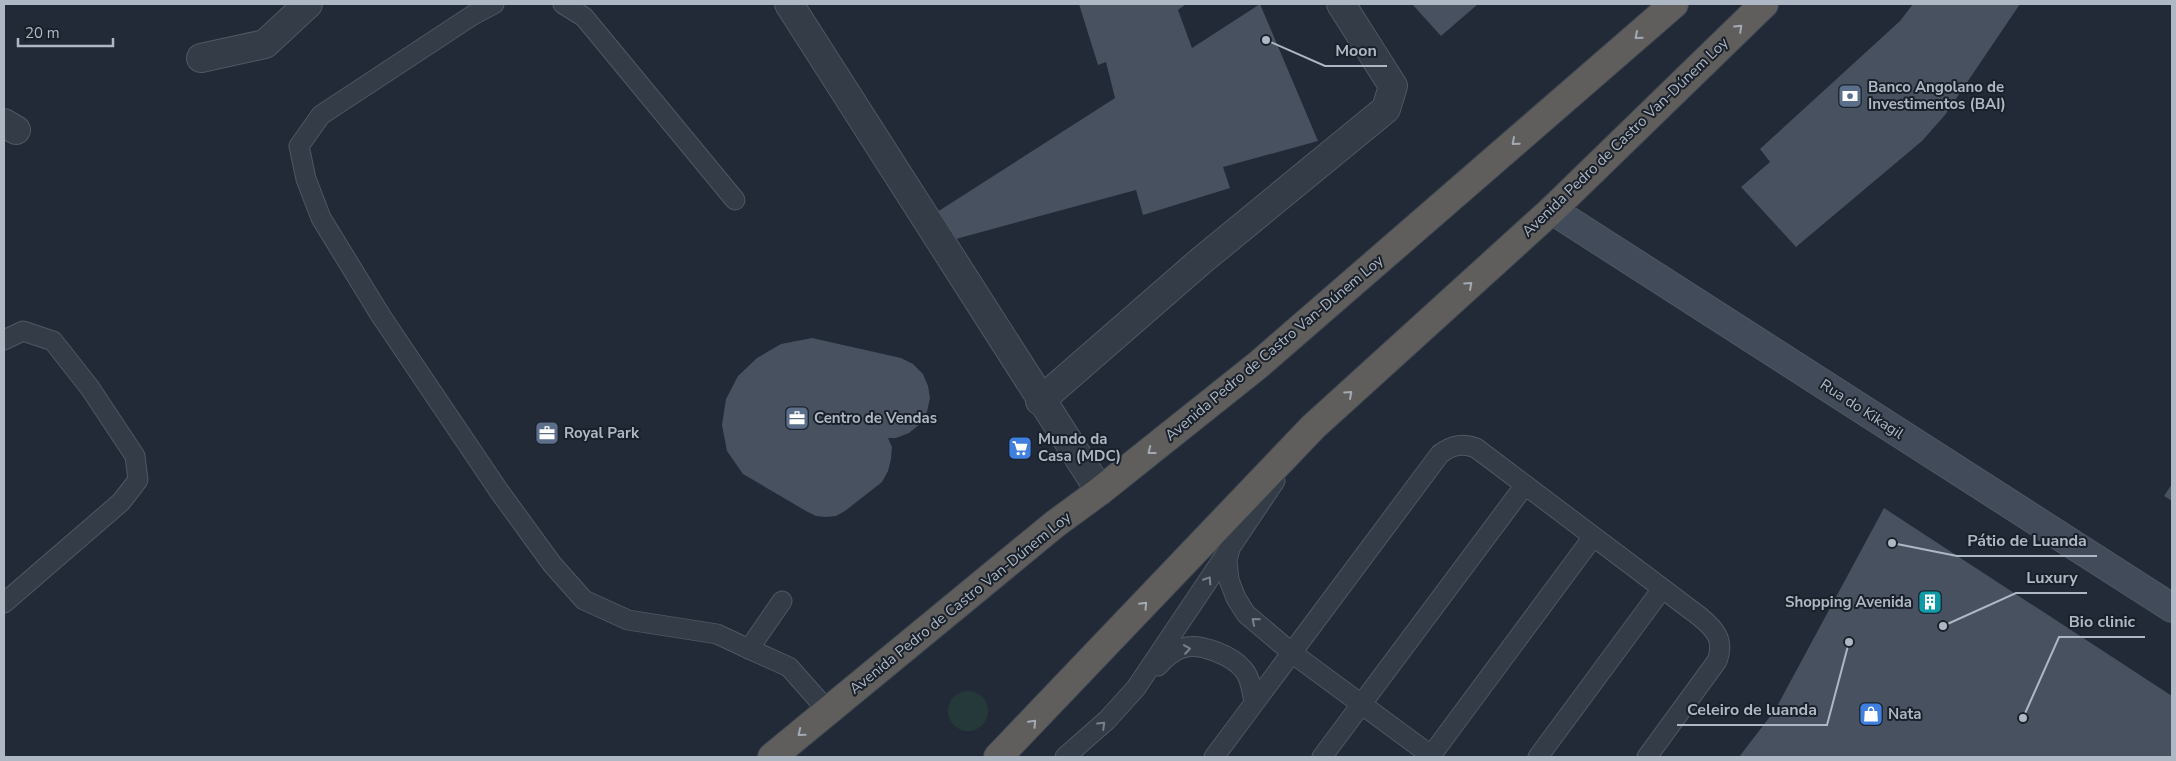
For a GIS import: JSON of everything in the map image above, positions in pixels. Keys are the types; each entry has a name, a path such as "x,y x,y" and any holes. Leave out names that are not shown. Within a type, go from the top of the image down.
{"highway":[{"name":"Avenida Pedro de Castro Van-Dúnem Loy","path":"772,757 1055,524 1100,492 1258,365 1674,4"},
{"name":"Avenida Pedro de Castro Van-Dúnem Loy","path":"998,757 1313,427 1552,210 1764,4"}],"main road":[{"name":"Rua do Kikagil","path":"1552,210 2172,608"}],"street":[{"path":"201,58 265,44 308,4"},
{"path":"789,4 1040,401 1100,492"},
{"path":"1040,401 1202,260 1386,109 1393,86 1341,4"}],"lane":[{"path":"494,4 465,20 321,115 299,146 306,179 321,218 381,316 499,491 552,564 584,600 628,620 717,634 750,649 789,667 828,711"},
{"path":"563,4 584,17 735,200"},
{"path":"4,340 23,331 53,341 90,388 135,456 138,480 121,502 4,603"},
{"path":"1136,688 1230,546 1313,427"},
{"path":"1214,757 1440,454 1448,448 1468,445 1476,448 1714,628 1718,635 1720,652 1717,661 1647,757"},
{"path":"1322,757 1525,485"},
{"path":"1230,546 1227,561 1229,580 1236,598 1246,614 1292,653 1431,757 1594,537"},
{"path":"1538,757 1662,589"},
{"path":"750,649 782,601"},
{"path":"1066,757 1107,720 1166,656 1184,647 1205,648 1225,655 1243,669 1250,681 1254,702"}],"shaded area":[{"path":"968,691 982,697 988,711 982,725 968,731 954,725 948,711 954,697"}],"building":[{"path":"1079,4 1186,4 1178,10 1192,48 1260,4 1318,141 1223,167 1230,188 1143,215 1136,190 952,240 934,214 1115,98 1106,62 1098,65"},
{"path":"1412,4 1478,4 1441,36"},
{"path":"1913,4 2020,4 1945,115 1922,141 1796,247 1741,187 1770,162 1760,149 1900,21"},
{"path":"812,338 901,358 913,364 923,374 930,398 927,412 920,424 909,433 896,438 888,438 892,447 891,459 888,471 882,482 836,516 816,516 743,474 727,451 722,425 726,399 738,376 757,358 781,344"},
{"path":"2172,484 2172,501 2164,496"},
{"name":"Shopping Avenida","path":"1884,508 2172,696 2172,757 1739,757 1775,710"}],"place":[{"name":"Moon","path":"1266,40"},
{"name":"Banco Angolano de Investimentos (BAI)","path":"1850,96"},
{"name":"Centro de Vendas","path":"797,418"},
{"name":"Royal Park","path":"547,433"},
{"name":"Mundo da Casa (MDC)","path":"1020,448"},
{"name":"Pátio de Luanda","path":"1892,543"},
{"name":"Shopping Avenida","path":"1930,602"},
{"name":"Luxury","path":"1943,626"},
{"name":"Celeiro de luanda","path":"1849,642"},
{"name":"Nata","path":"1871,714"},
{"name":"Bio clinic","path":"2023,718"}]}
